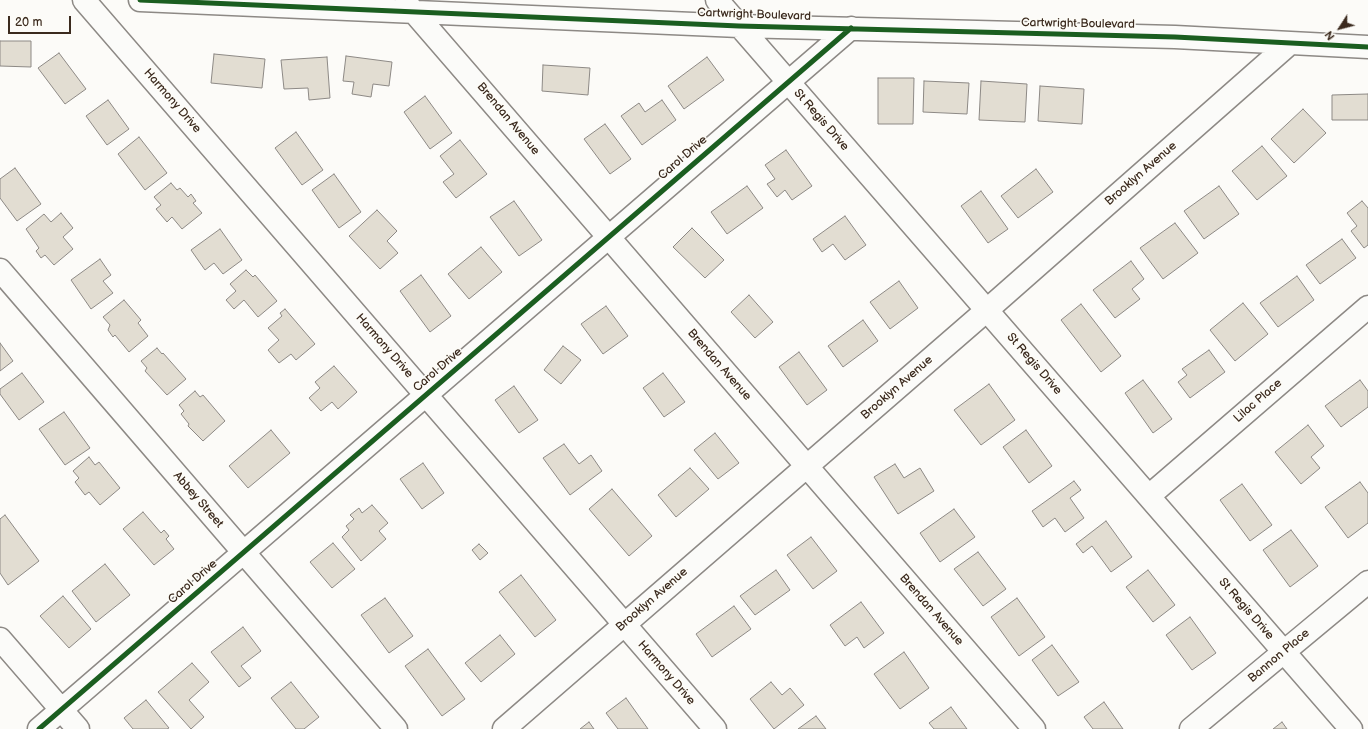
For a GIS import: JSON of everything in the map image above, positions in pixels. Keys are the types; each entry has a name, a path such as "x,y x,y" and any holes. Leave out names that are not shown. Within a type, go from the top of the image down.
{"street":[{"name":"Harmony Drive","path":"84,0 715,729"},
{"name":"Cartwright Boulevard","path":"140,0 408,5 739,26 1175,37 1368,47"},
{"name":"St Regis Drive","path":"717,0 1351,729"},
{"name":"Brendan Avenue","path":"408,5 1034,729"},
{"name":"Carol Drive","path":"40,729 426,394 852,28"},
{"name":"Brooklyn Avenue","path":"504,729 987,310 1289,44"},
{"name":"Abbey Street","path":"0,270 396,729"},
{"name":"Lilac Place","path":"1149,496 1368,306"},
{"name":"Bannon Place","path":"1191,729 1368,582"},
{"path":"0,639 78,729"}],"building":[{"path":"0,41 31,41 31,67 0,66"},
{"path":"59,53 86,89 65,104 38,68"},
{"path":"214,54 265,59 262,88 211,83"},
{"path":"346,56 392,62 389,86 373,84 371,97 352,94 354,82 343,81"},
{"path":"327,57 330,98 309,100 308,88 284,89 281,60"},
{"path":"707,57 724,80 684,109 668,86"},
{"path":"543,65 590,68 588,95 542,91"},
{"path":"878,78 914,78 913,124 878,124"},
{"path":"924,81 969,83 967,114 923,112"},
{"path":"981,81 1027,84 1025,122 979,120"},
{"path":"1040,86 1084,89 1082,124 1038,121"},
{"path":"1368,94 1368,120 1332,120 1332,95"},
{"path":"425,96 452,133 430,149 404,112"},
{"path":"108,100 129,129 107,145 86,116"},
{"path":"662,100 676,120 642,145 621,116 639,103 645,112"},
{"path":"1303,109 1326,133 1294,163 1271,139"},
{"path":"605,124 631,159 610,174 584,139"},
{"path":"296,132 323,170 302,185 275,148"},
{"path":"139,137 167,173 145,190 118,154"},
{"path":"460,140 487,174 456,198 443,182 454,174 440,156"},
{"path":"1262,146 1287,176 1257,200 1232,171"},
{"path":"786,150 812,186 792,200 785,190 777,197 767,184 775,179 765,165"},
{"path":"15,168 41,204 17,221 0,198 0,179"},
{"path":"1036,169 1053,192 1018,218 1001,196"},
{"path":"334,174 361,212 339,228 312,190"},
{"path":"171,183 177,190 180,188 188,197 191,194 196,201 193,203 202,213 182,229 172,217 167,222 156,209 161,205 154,197"},
{"path":"747,186 763,208 727,234 711,212"},
{"path":"1219,186 1239,214 1204,239 1184,211"},
{"path":"981,191 1008,229 988,243 961,206"},
{"path":"514,201 542,240 519,256 490,217"},
{"path":"1362,201 1368,208 1368,245 1364,248 1351,231 1357,226 1347,213"},
{"path":"377,210 397,231 387,241 398,253 380,269 349,236"},
{"path":"61,213 73,228 63,237 73,249 54,265 45,255 41,258 36,251 39,248 26,229 44,214 51,222"},
{"path":"845,216 866,245 845,260 833,244 822,252 813,239"},
{"path":"1175,223 1198,253 1163,279 1140,248"},
{"path":"692,228 724,260 705,278 673,247"},
{"path":"220,229 242,260 223,274 214,263 205,270 191,250"},
{"path":"1342,239 1356,258 1320,284 1306,265"},
{"path":"481,247 502,272 469,299 448,274"},
{"path":"100,259 111,275 103,281 113,293 91,309 71,280"},
{"path":"1131,261 1144,279 1132,289 1140,299 1115,318 1093,290"},
{"path":"246,270 253,277 255,275 277,301 258,317 244,300 234,309 226,300 236,291 230,284"},
{"path":"421,275 451,316 430,332 400,291"},
{"path":"1297,276 1314,300 1278,327 1260,303"},
{"path":"899,281 918,308 890,329 870,302"},
{"path":"749,295 773,322 755,338 731,312"},
{"path":"124,300 141,320 138,323 148,336 129,352 115,335 113,337 108,330 110,325 103,317"},
{"path":"1243,303 1268,334 1235,361 1210,330"},
{"path":"1081,304 1121,356 1101,372 1061,320"},
{"path":"606,306 628,336 603,354 581,324"},
{"path":"285,309 315,344 296,360 291,354 279,363 268,350 279,340 268,328 282,316 280,313"},
{"path":"863,320 878,341 843,367 828,346"},
{"path":"0,343 13,361 0,371"},
{"path":"563,346 581,360 561,384 544,370"},
{"path":"157,348 186,379 167,395 145,371 147,368 141,361"},
{"path":"1209,350 1225,372 1190,398 1178,382 1187,375 1182,369"},
{"path":"799,352 827,390 807,405 779,367"},
{"path":"334,366 357,392 338,409 332,402 321,411 309,398 320,388 315,382"},
{"path":"22,373 44,402 19,420 0,394 0,389"},
{"path":"663,373 685,402 664,417 643,388"},
{"path":"1143,380 1172,419 1153,433 1125,393"},
{"path":"1360,380 1368,391 1368,407 1341,427 1325,406"},
{"path":"989,384 1015,420 981,445 954,410"},
{"path":"514,386 538,420 519,433 495,400"},
{"path":"195,391 200,397 203,395 225,421 203,441 188,426 189,424 181,414 184,411 179,405"},
{"path":"64,412 90,448 65,465 39,429"},
{"path":"1308,425 1324,446 1311,457 1320,468 1301,484 1275,452"},
{"path":"271,430 290,453 248,488 229,466"},
{"path":"1026,430 1052,466 1029,483 1003,447"},
{"path":"715,433 739,463 718,479 694,450"},
{"path":"564,444 579,464 591,455 602,471 570,495 543,458"},
{"path":"89,457 95,465 99,462 120,488 100,505 89,492 85,495 75,482 79,478 73,471"},
{"path":"423,463 444,493 422,509 400,479"},
{"path":"895,464 904,478 920,468 934,491 898,514 874,477"},
{"path":"690,468 709,489 676,517 658,495"},
{"path":"1074,481 1081,490 1070,498 1084,518 1065,532 1055,518 1043,527 1032,511"},
{"path":"1360,482 1368,493 1368,523 1348,538 1325,507"},
{"path":"1242,484 1272,525 1250,541 1220,500"},
{"path":"612,489 652,536 629,556 589,509"},
{"path":"372,505 388,523 379,531 386,539 361,561 342,537 349,530 346,526 354,519 350,515 359,508 362,513"},
{"path":"954,509 975,537 940,562 920,533"},
{"path":"143,512 161,533 164,530 169,536 166,539 174,549 154,565 123,529"},
{"path":"5,515 39,561 8,585 0,573 0,519"},
{"path":"1106,521 1132,557 1111,572 1092,546 1083,553 1076,544"},
{"path":"1291,530 1318,566 1290,587 1263,550"},
{"path":"811,537 837,571 813,589 787,555"},
{"path":"333,543 355,569 332,588 310,562"},
{"path":"479,544 488,553 480,560 472,550"},
{"path":"978,552 1006,589 983,606 954,569"},
{"path":"105,564 130,595 96,622 72,591"},
{"path":"776,570 790,590 755,615 740,596"},
{"path":"1148,570 1175,605 1153,622 1126,587"},
{"path":"521,575 556,620 535,637 499,592"},
{"path":"63,596 91,629 69,648 40,616"},
{"path":"385,598 413,636 389,653 361,615"},
{"path":"1017,598 1045,637 1019,656 991,617"},
{"path":"861,602 884,633 864,648 857,637 845,646 830,625"},
{"path":"734,606 751,629 712,657 696,634"},
{"path":"1190,617 1216,653 1192,670 1166,635"},
{"path":"243,627 261,651 241,666 251,678 239,687 211,652"},
{"path":"500,635 515,654 481,682 465,663"},
{"path":"1052,645 1079,682 1058,696 1032,660"},
{"path":"428,649 465,699 442,716 405,666"},
{"path":"904,652 929,688 900,709 874,674"},
{"path":"192,663 209,682 189,700 204,717 191,729 158,692"},
{"path":"291,682 319,717 304,729 296,729 271,698"},
{"path":"771,682 782,695 790,688 804,705 774,729 750,699"},
{"path":"626,698 648,729 618,729 606,713"},
{"path":"146,700 169,728 133,729 124,718"},
{"path":"1104,702 1123,729 1093,729 1084,717"},
{"path":"951,707 967,729 934,729 929,723"},
{"path":"816,716 826,729 798,729"},
{"path":"589,722 594,729 580,729"},
{"path":"1282,722 1287,729 1273,729"}],"cycle path":[{"path":"140,0 739,26 1175,37 1368,47"},
{"path":"39,729 851,28"}]}
